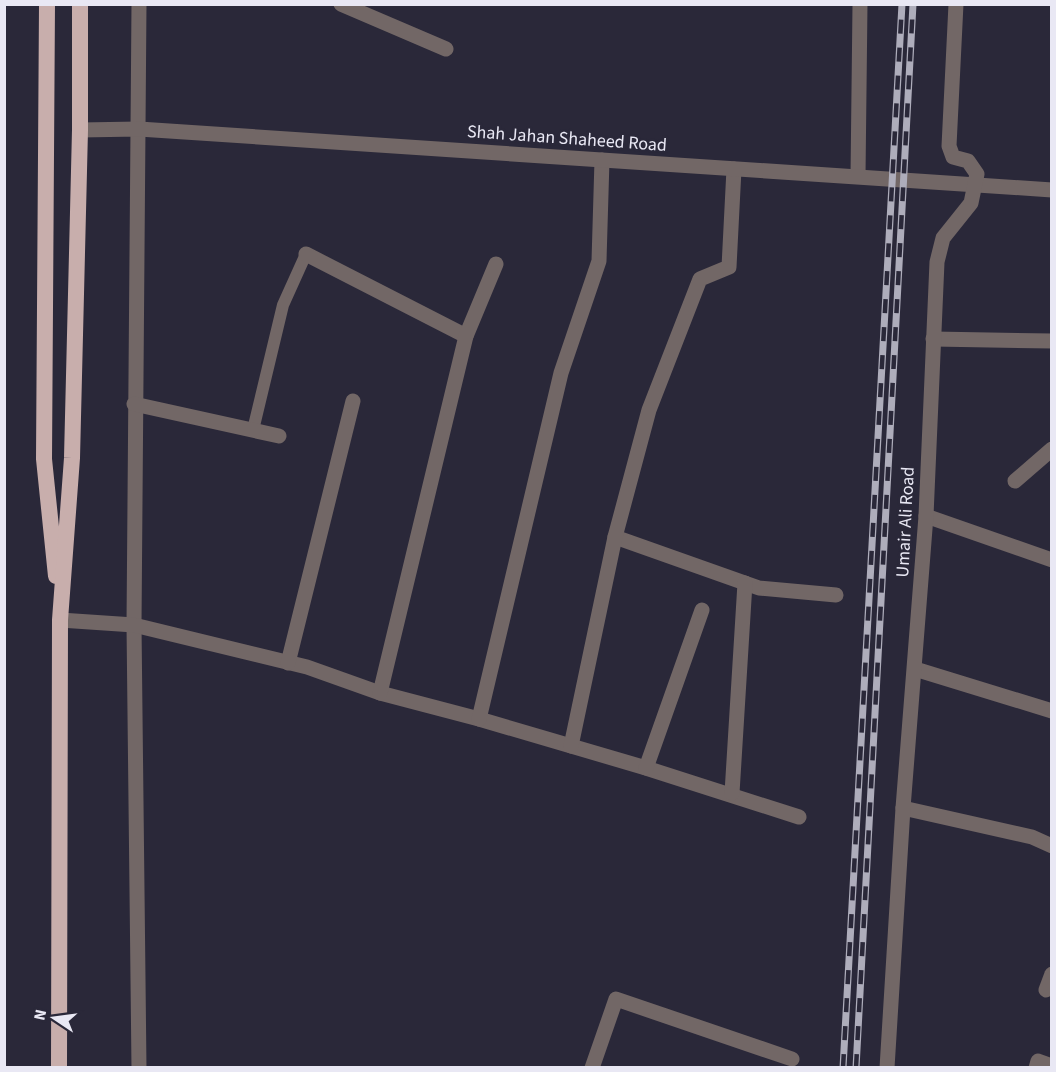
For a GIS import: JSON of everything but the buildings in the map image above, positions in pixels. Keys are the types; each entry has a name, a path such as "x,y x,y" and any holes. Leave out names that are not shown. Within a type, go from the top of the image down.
{"highway":[{"path":"46,4 44,459 60,620"},
{"path":"59,1068 60,620 72,458 80,130 80,4"}],"street":[{"path":"139,4 134,404 139,1068"},
{"path":"341,4 446,49"},
{"path":"858,176 861,4"},
{"path":"956,4 949,146 953,157 973,165 977,174 976,185"},
{"name":"Shah Jahan Shaheed Road","path":"80,130 139,129 1052,190"},
{"path":"479,719 561,373 599,261 602,160"},
{"path":"571,746 615,537 649,410 700,279 729,267 734,169"},
{"name":"Umair Ali Road","path":"887,1068 903,808 926,516 939,249 943,238 971,203 976,185"},
{"path":"306,254 466,336"},
{"path":"380,693 466,336 496,264"},
{"path":"933,339 1052,341"},
{"path":"288,663 353,401"},
{"path":"134,404 279,436"},
{"path":"1015,481 1052,449"},
{"path":"926,516 1052,560"},
{"path":"615,537 759,588 836,595"},
{"path":"732,793 745,583"},
{"path":"646,768 702,610"},
{"path":"60,620 134,625 288,663 380,693 479,719 732,793 799,817"},
{"path":"915,669 1052,711"},
{"path":"903,808 1032,837 1052,846"},
{"path":"1046,990 1052,974"},
{"path":"592,1068 616,999 792,1059"},
{"path":"1036,1068 1038,1061 1052,1066"}],"lane":[{"path":"253,430 284,306 306,254"}],"railway":[{"path":"843,1068 902,4"},
{"path":"856,1068 913,4"}]}
